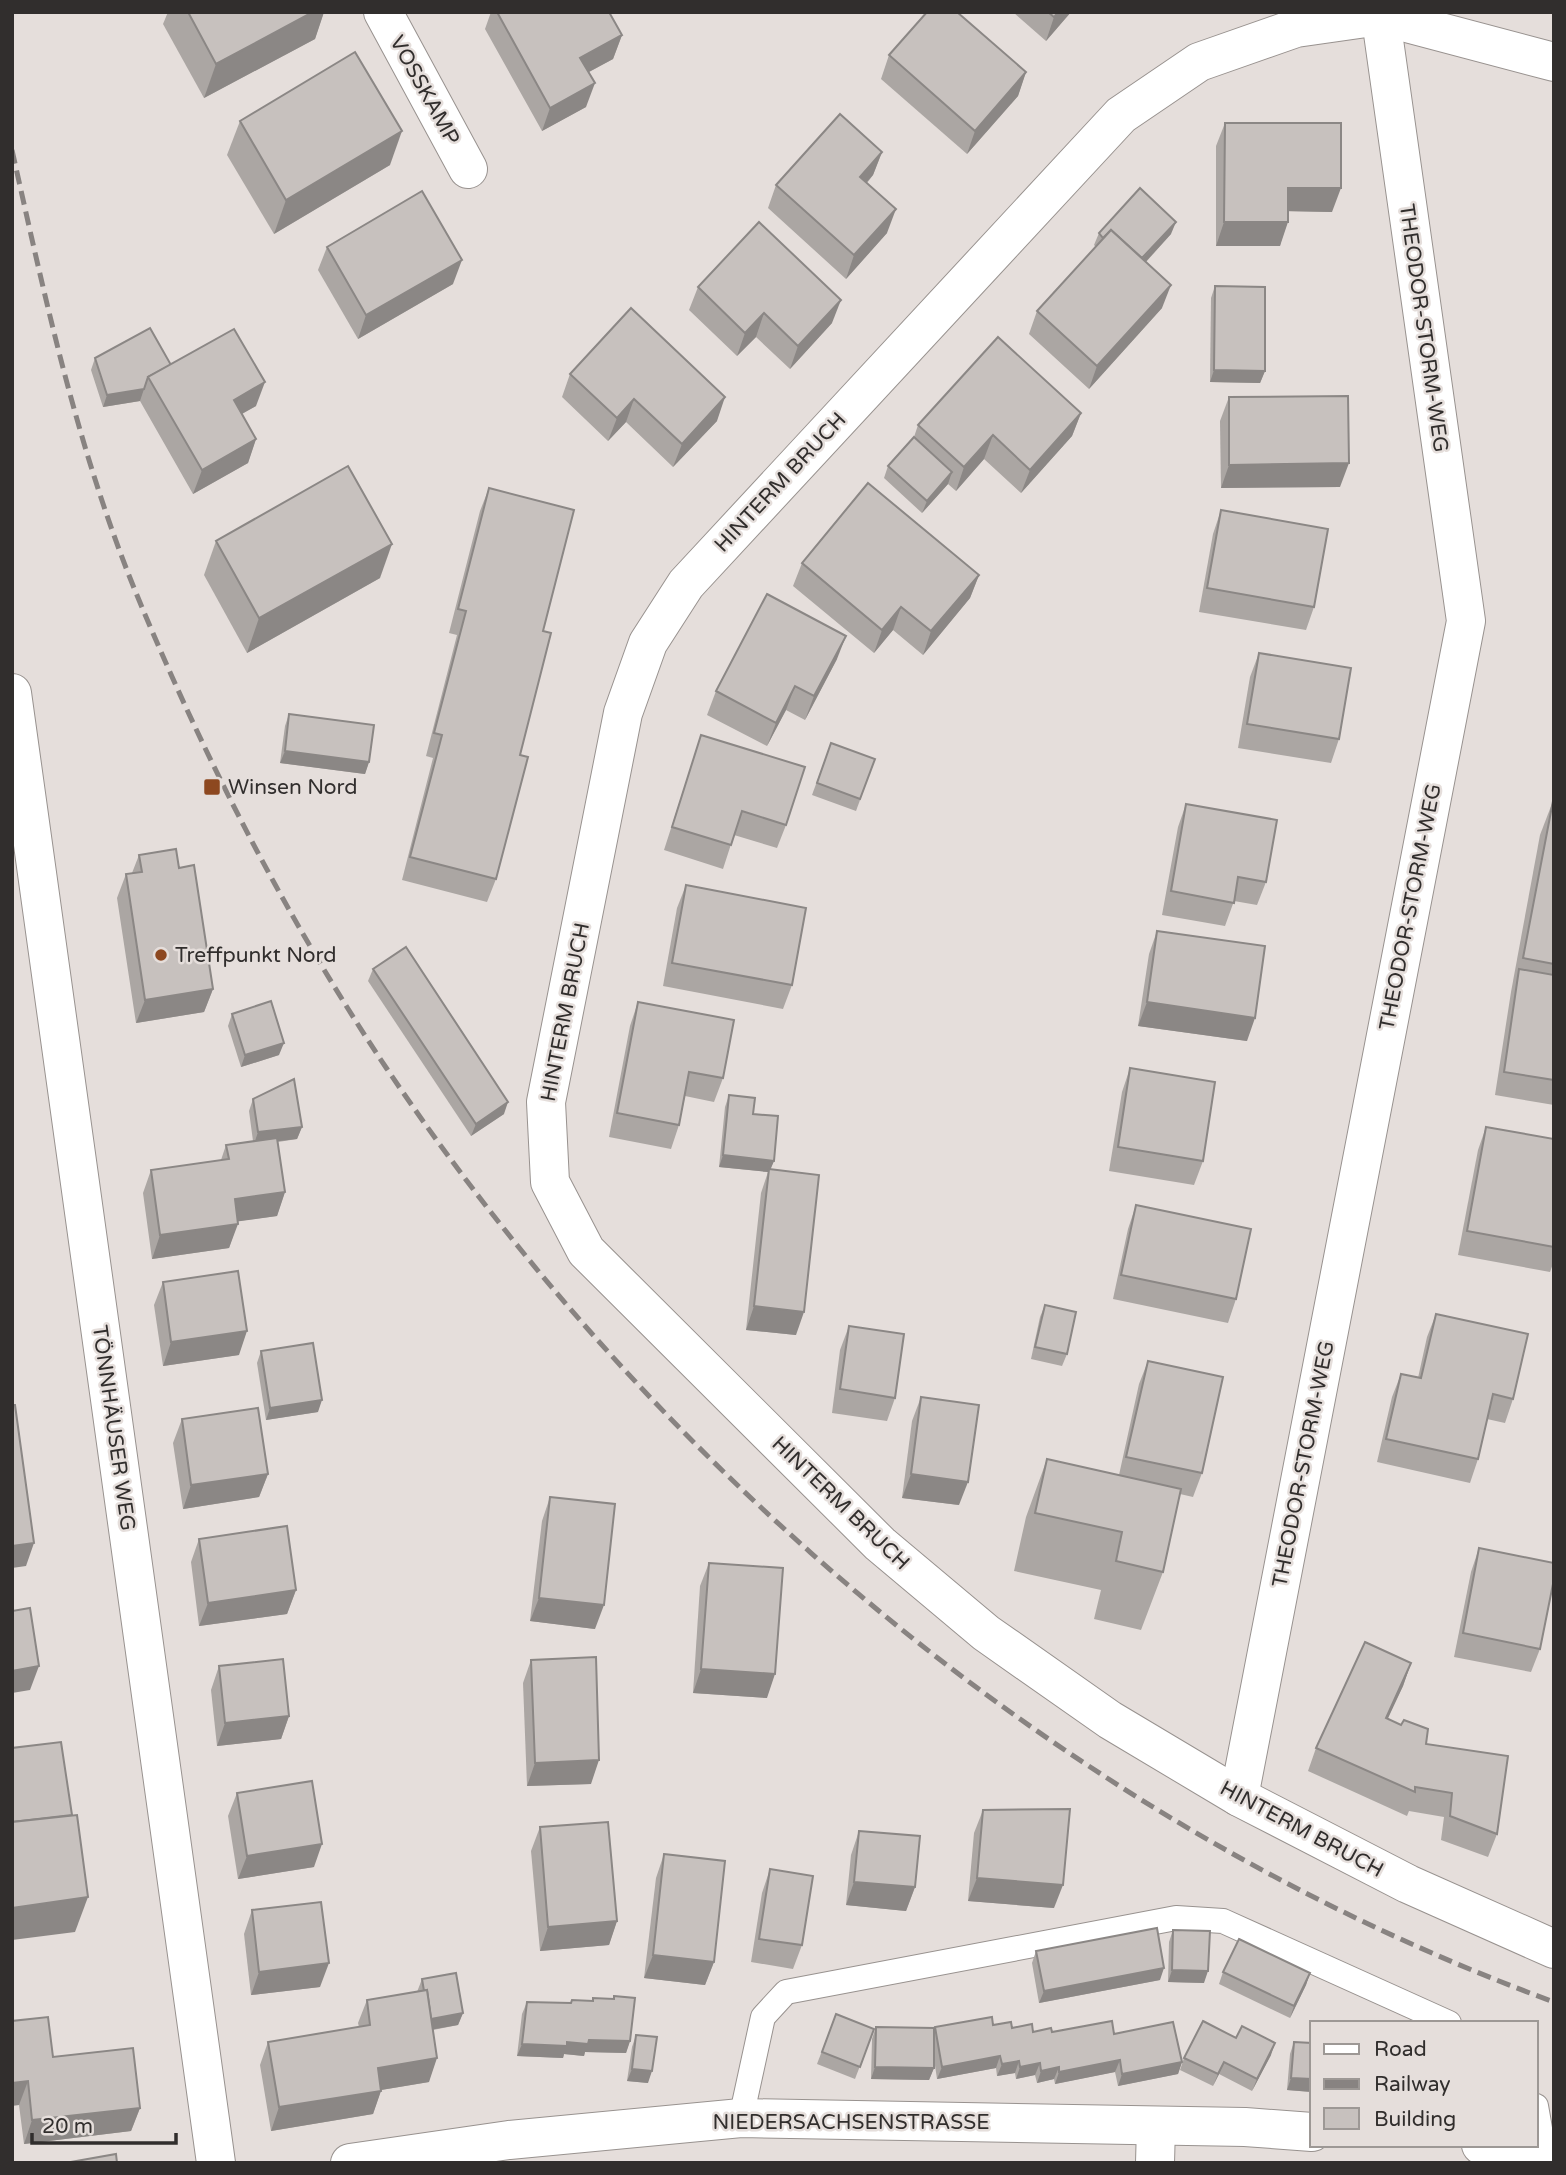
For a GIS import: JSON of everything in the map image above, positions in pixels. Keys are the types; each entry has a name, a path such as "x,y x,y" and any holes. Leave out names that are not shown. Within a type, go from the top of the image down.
{"street":[{"name":"VOSSKAMP","path":"383,12 468,169"},
{"path":"1380,14 1554,62"},
{"name":"HINTERM BRUCH","path":"1380,14 1296,28 1199,62 1121,115 686,584 648,643 623,713 546,1102 550,1182 586,1251 880,1544 986,1633 1110,1720 1239,1797 1408,1884 1554,1949"},
{"name":"THEODOR-STORM-WEG","path":"1239,1797 1466,621 1380,14"},
{"name":"TÖNNHÄUSER WEG","path":"12,693 216,2163"},
{"name":"NIEDERSACHSENSTRASSE","path":"350,2163 509,2140 741,2118 1155,2144 1245,2127 1310,2132"},
{"path":"1504,2147 1549,2151"}],"lane":[{"path":"741,2118 763,2017 786,1992 1176,1918 1223,1921 1445,2021"},
{"path":"1538,2113 1549,2151"}],"building":[{"path":"188,12 313,12 216,64"},
{"path":"497,12 609,12 622,35 580,58 595,83 550,108"},
{"path":"927,12 957,12 1026,72 975,131 889,55"},
{"path":"355,52 402,131 286,200 240,121"},
{"path":"840,114 882,152 860,177 896,209 854,255 776,185"},
{"path":"1225,123 1341,123 1341,188 1288,188 1288,222 1224,222"},
{"path":"1140,188 1176,222 1142,258 1111,230 1103,238 1099,233"},
{"path":"422,191 462,260 366,315 327,247"},
{"path":"759,222 841,300 798,346 764,313 745,333 698,287"},
{"path":"1111,230 1171,285 1097,366 1037,311"},
{"path":"1215,286 1265,287 1265,371 1214,370"},
{"path":"631,308 725,397 682,444 634,399 617,418 570,374"},
{"path":"150,328 171,365 148,377 144,389 107,395 95,358"},
{"path":"234,329 265,382 234,400 256,439 202,470 148,377"},
{"path":"998,337 1081,413 1030,470 993,435 964,467 918,425"},
{"path":"1348,396 1349,463 1229,465 1229,397"},
{"path":"914,437 952,472 927,501 888,466"},
{"path":"348,466 392,544 259,618 216,541"},
{"path":"868,483 979,575 931,631 901,607 882,630 802,563"},
{"path":"489,488 574,510 543,631 551,633 520,755 528,757 496,879 410,857 442,735 434,733 466,611 458,609"},
{"path":"1221,510 1328,529 1314,607 1207,588"},
{"path":"767,594 846,636 814,696 795,686 776,723 716,691"},
{"path":"1259,653 1351,668 1339,739 1247,724"},
{"path":"289,714 374,725 369,762 285,751"},
{"path":"701,735 805,767 786,825 742,811 731,845 672,827"},
{"path":"831,743 875,759 860,799 817,783"},
{"path":"1554,801 1554,964 1523,958"},
{"path":"1186,804 1277,820 1266,882 1238,877 1234,903 1171,891"},
{"name":"Treffpunkt Nord","path":"176,849 179,868 194,865 213,989 145,1000 126,874 142,872 139,855"},
{"path":"686,885 806,908 792,985 672,963"},
{"path":"1157,931 1265,946 1255,1018 1147,1002"},
{"path":"406,947 508,1102 476,1124 373,969"},
{"path":"1519,969 1554,975 1554,1080 1504,1072"},
{"path":"271,1001 284,1043 245,1055 232,1014"},
{"path":"638,1002 734,1020 723,1078 689,1072 679,1125 617,1113"},
{"path":"1130,1068 1215,1082 1203,1161 1118,1147"},
{"path":"294,1079 302,1127 258,1132 253,1099"},
{"path":"729,1095 755,1098 753,1114 778,1116 774,1161 723,1155"},
{"path":"1486,1127 1554,1139 1554,1247 1467,1231"},
{"path":"277,1138 285,1192 235,1199 238,1224 160,1235 151,1170 229,1159 226,1145"},
{"path":"769,1169 819,1175 804,1312 754,1306"},
{"path":"1136,1205 1251,1229 1236,1299 1121,1275"},
{"path":"238,1271 247,1331 171,1342 163,1282"},
{"path":"1045,1305 1076,1312 1067,1354 1035,1347"},
{"path":"1436,1314 1528,1334 1513,1399 1493,1394 1478,1459 1386,1439 1401,1374 1421,1378"},
{"path":"849,1326 904,1334 895,1398 840,1389"},
{"path":"313,1343 322,1400 270,1408 261,1351"},
{"path":"1148,1361 1223,1377 1202,1473 1126,1457"},
{"path":"921,1397 979,1405 968,1482 911,1474"},
{"path":"12,1405 15,1405 34,1543 12,1546"},
{"path":"258,1408 268,1474 191,1485 182,1419"},
{"path":"1047,1459 1181,1489 1163,1572 1116,1561 1122,1532 1035,1513"},
{"path":"550,1497 615,1504 604,1605 539,1598"},
{"path":"287,1526 296,1590 208,1603 199,1539"},
{"path":"1479,1548 1554,1563 1554,1579 1540,1649 1463,1633"},
{"path":"709,1563 783,1568 775,1674 701,1669"},
{"path":"30,1608 39,1666 12,1671 12,1611"},
{"path":"1365,1642 1411,1663 1386,1718 1401,1725 1404,1720 1428,1729 1426,1744 1508,1756 1497,1834 1450,1816 1452,1793 1415,1787 1415,1792 1316,1748"},
{"path":"596,1657 599,1760 535,1763 531,1660"},
{"path":"283,1659 289,1716 225,1723 219,1666"},
{"path":"61,1742 72,1815 12,1822 12,1748"},
{"path":"312,1781 322,1844 247,1856 237,1793"},
{"path":"1070,1809 1063,1885 977,1878 983,1810"},
{"path":"77,1815 88,1897 12,1908 12,1822"},
{"path":"608,1822 617,1921 548,1927 540,1827"},
{"path":"859,1831 920,1836 915,1887 854,1882"},
{"path":"664,1854 725,1861 714,1962 653,1955"},
{"path":"770,1869 813,1876 802,1945 759,1939"},
{"path":"321,1902 329,1963 259,1972 252,1910"},
{"path":"1157,1928 1164,1968 1044,1991 1036,1951"},
{"path":"1173,1930 1210,1931 1208,1971 1172,1970"},
{"path":"1239,1939 1310,1973 1294,2006 1223,1972"},
{"path":"456,1973 463,2013 431,2019 427,1990 424,1991 422,1979"},
{"path":"427,1990 437,2058 378,2068 381,2091 279,2107 268,2042 370,2025 367,2000"},
{"path":"614,1996 635,1998 630,2041 589,2040 588,2044 567,2042 567,2046 522,2044 527,2002 571,2003 572,2000 593,2001 593,1998 614,1999"},
{"path":"836,2014 874,2029 860,2067 822,2052"},
{"path":"48,2017 53,2057 133,2048 140,2108 32,2120 28,2081 12,2083 12,2021"},
{"path":"992,2017 993,2025 1011,2022 1012,2028 1032,2024 1033,2032 1051,2028 1052,2032 1112,2021 1114,2034 1173,2022 1182,2062 1122,2074 1120,2060 1059,2072 1059,2067 1041,2071 1040,2063 1020,2067 1019,2061 1002,2064 1000,2056 942,2067 935,2027"},
{"path":"1203,2021 1236,2038 1242,2026 1275,2043 1257,2079 1224,2062 1218,2074 1184,2058"},
{"path":"876,2027 934,2028 934,2068 875,2067"},
{"path":"636,2035 657,2037 652,2071 632,2069"},
{"path":"1294,2042 1310,2043 1310,2079 1291,2078"},
{"path":"116,2154 117,2163 65,2163"}],"railway":[{"path":"12,150 64,372 96,481 134,588 188,713 248,835 350,1012 387,1069 498,1221 621,1366 755,1501 898,1627 1051,1740 1211,1842 1380,1929 1554,2002"}],"place":[{"name":"Winsen Nord","path":"212,787"},
{"name":"Treffpunkt Nord","path":"161,955"}]}
